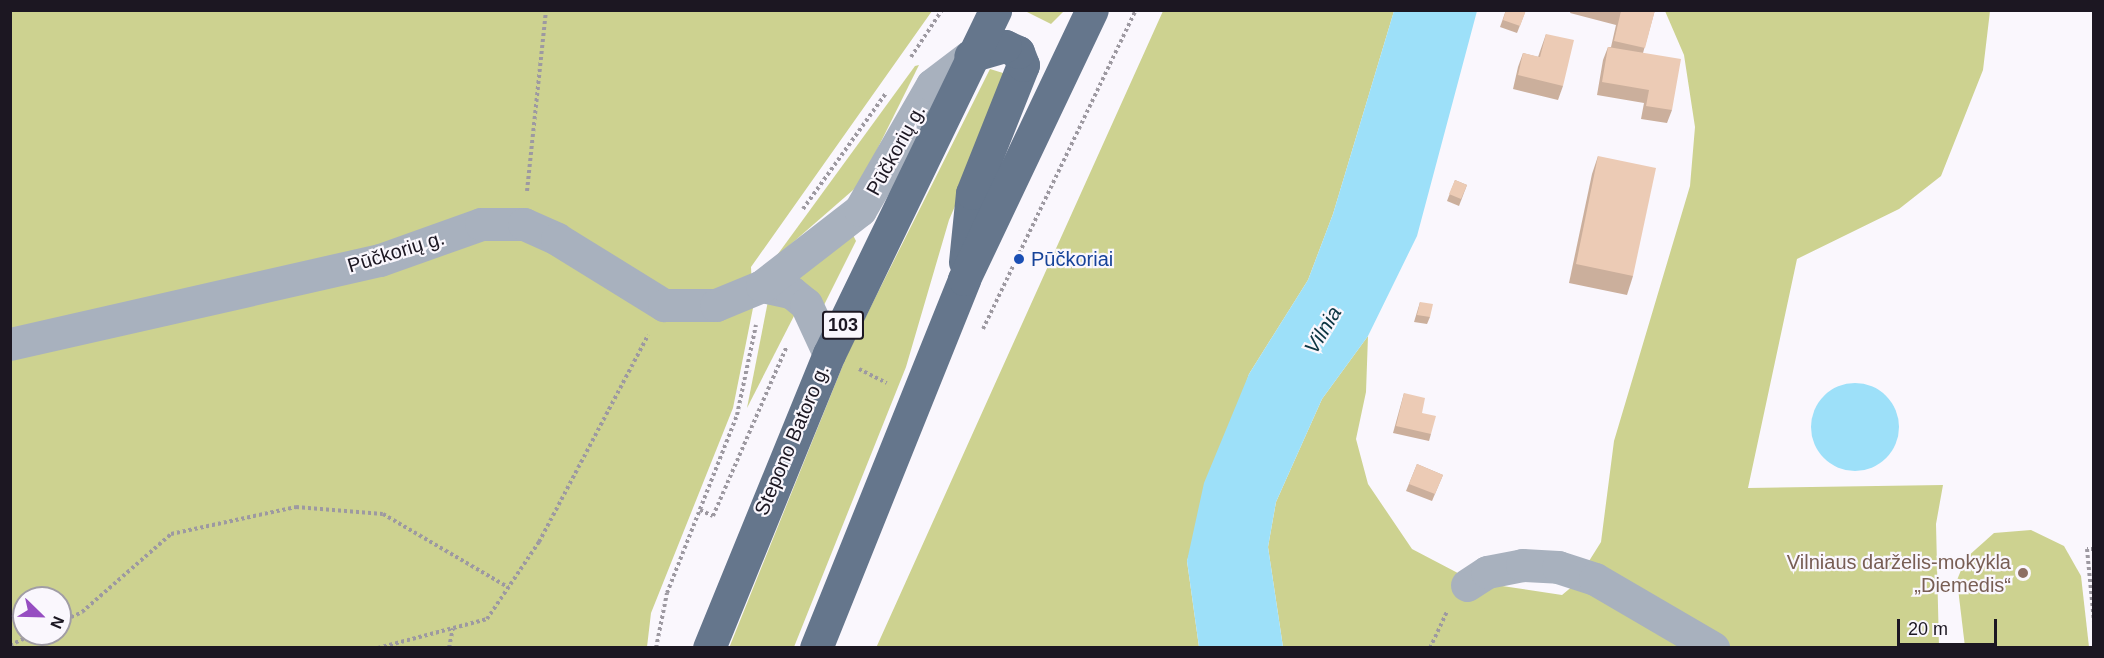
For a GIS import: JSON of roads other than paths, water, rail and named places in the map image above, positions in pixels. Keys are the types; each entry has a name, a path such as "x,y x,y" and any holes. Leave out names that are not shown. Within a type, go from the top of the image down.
{"main road":[{"name":"Stepono Batoro g.","path":"709,648 829,354 970,56 995,10"},
{"path":"816,648 964,279 1092,10"},
{"path":"964,279 972,193 1023,65 1018,52 1005,46 970,56"}],"street":[{"name":"Pūčkorių g.","path":"10,344 380,260 481,224 524,224 664,305 716,305 762,286 870,199 932,85 970,56"},
{"path":"762,286 791,292 806,304 829,354"},
{"path":"1467,585 1487,572 1522,565 1558,567 1595,579 1713,648"}],"water":[{"name":"Vilnia","path":"1394,11 1477,11 1417,236 1368,336 1322,399 1276,502 1268,547 1283,647 1199,647 1187,561 1204,483 1249,374 1308,280 1333,214"},
{"path":"1855,383 1872,387 1886,396 1895,410 1899,427 1895,444 1886,458 1872,467 1855,471 1838,467 1824,458 1815,444 1811,427 1815,410 1824,396 1838,387"}],"place":[{"name":"Pūčkoriai","path":"1019,259"},
{"name":"Vilniaus darželis-mokykla „Diemedis“","path":"2023,573"}]}
